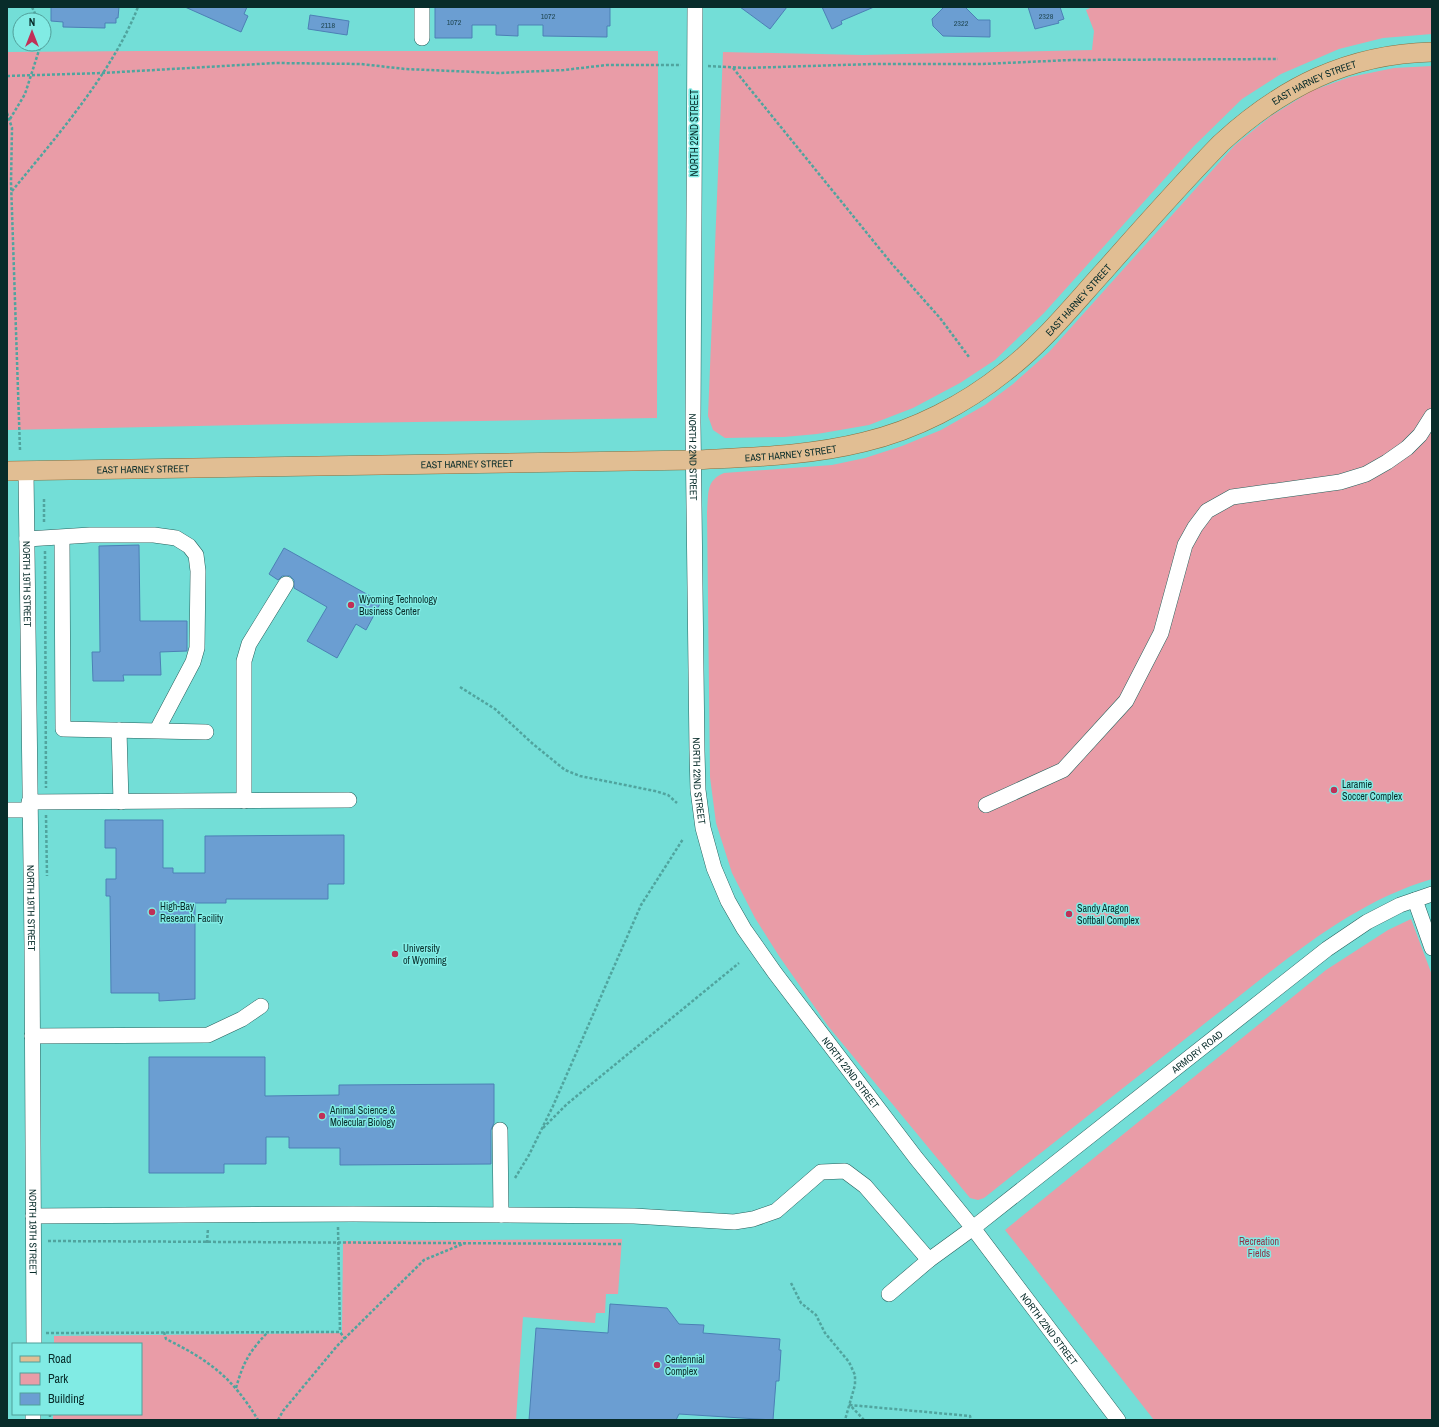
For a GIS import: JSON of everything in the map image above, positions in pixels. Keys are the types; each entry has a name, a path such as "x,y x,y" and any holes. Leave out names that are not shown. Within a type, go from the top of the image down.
{"main road":[{"name":"EAST HARNEY STREET","path":"7,472 694,460 821,451 866,442 909,427 975,395 1007,371 1042,339 1208,156 1253,115 1278,97 1300,85 1338,68 1383,57 1432,52"}],"street":[{"path":"422,7 422,38"},
{"name":"NORTH 22ND STREET","path":"695,7 694,460 698,790 703,828 714,868 728,901 744,930 775,973 916,1158 973,1228 1118,1420"},
{"path":"986,805 1063,770 1126,701 1161,634 1186,545 1195,527 1207,511 1232,498 1340,482 1366,474 1407,448 1420,435 1432,416"},
{"name":"NORTH 19TH STREET","path":"26,471 28,539 34,1339"},
{"path":"28,539 90,535 154,535 176,538 189,546 196,555 198,570 197,648 193,662 157,730"},
{"path":"62,538 63,730 157,730 206,732"},
{"path":"244,801 244,661 249,644 286,584"},
{"path":"119,730 121,802"},
{"path":"7,810 29,806 121,802 349,800"},
{"name":"ARMORY ROAD","path":"889,1294 928,1260 973,1228 1328,949 1367,922 1415,900 1432,894"},
{"path":"1415,900 1432,948"},
{"path":"32,1036 208,1035 242,1019 261,1006"},
{"path":"500,1130 500,1215"},
{"path":"33,1216 339,1214 500,1215 634,1216 710,1222 741,1221 753,1219 776,1211 821,1172 845,1171 865,1186 928,1260"}],"path":[{"path":"11,191 52,143 102,73 132,22 138,7"},
{"path":"9,120 25,94 39,52"},
{"path":"7,76 102,73 276,63 361,64 405,69 499,73 564,70 607,65 695,65 732,67 873,64 983,64 1071,60 1278,59"},
{"path":"732,67 892,264 940,318 968,357"},
{"path":"7,113 12,128 11,191 20,450"},
{"path":"460,686 495,709 532,744 565,770 580,776 655,791 668,795 677,803"},
{"path":"500,1190 515,1178 541,1130 584,1039 626,937 641,905 683,839"},
{"path":"541,1130 567,1104 739,963"},
{"path":"339,1214 338,1242 340,1332 345,1339"},
{"path":"33,1240 621,1244"},
{"path":"278,1420 282,1411 386,1295 424,1260 467,1242"},
{"path":"790,1283 801,1303 816,1315 825,1333 849,1362 855,1375 856,1385 846,1420"},
{"path":"34,1339 164,1332 340,1332"},
{"path":"164,1332 166,1339 195,1354 216,1368 236,1388 258,1420"},
{"path":"236,1388 241,1371 250,1351 267,1332"},
{"path":"850,1405 864,1420"},
{"path":"850,1405 970,1416 971,1420"}],"green space":[{"path":"1092,7 1432,7 1432,34 1383,38 1339,49 1281,74 1242,99 1194,146 1044,313 995,360 960,383 913,408 869,425 817,434 784,437 725,438 713,430 708,416 723,52 863,55 1092,50 1094,31 1086,10"},
{"path":"658,51 657,418 7,430 7,52"},
{"path":"1432,66 1432,879 1400,890 1370,905 1312,941 1257,982 984,1198 978,1200 970,1198 828,1026 779,956 755,918 732,873 716,823 710,777 707,512 708,494 711,484 718,476 724,473 832,465 865,458 902,446 941,430 985,405 1013,384 1049,352 1235,145 1271,116 1311,91 1350,77 1394,68"},
{"name":"Recreation Fields","path":"1411,919 1432,975 1432,1420 1154,1420 1005,1230 1326,970 1388,930"},
{"path":"622,1239 618,1294 606,1294 605,1313 596,1313 595,1323 523,1317 516,1420 53,1420 53,1415 142,1415 142,1343 54,1343 54,1336 342,1333 343,1241"}],"building":[{"path":"51,7 119,7 116,23 105,23 105,28 63,27 63,22 52,21"},
{"path":"185,7 247,7 244,14 248,16 241,32"},
{"path":"435,7 610,7 610,26 607,26 607,37 543,36 543,25 518,25 518,36 496,35 496,25 472,25 472,38 435,38"},
{"path":"740,7 787,7 770,29"},
{"path":"822,7 874,7 841,21 842,24 832,29"},
{"path":"944,7 965,7 978,20 990,20 990,37 943,36 933,26 932,19"},
{"path":"1028,7 1060,7 1064,19 1058,21 1059,23 1035,29"},
{"path":"310,15 349,21 347,35 308,29"},
{"path":"139,545 140,621 187,621 187,651 160,652 161,675 123,675 124,681 93,681 92,652 100,652 99,546"},
{"name":"Wyoming Technology Business Center","path":"284,548 381,602 366,630 356,624 337,658 307,641 327,607 294,588 294,580 290,576 282,576 278,580 269,574"},
{"name":"High-Bay Research Facility","path":"105,820 163,820 163,868 173,868 173,873 205,873 205,836 344,835 344,884 328,884 328,899 226,899 226,903 195,903 195,999 159,1001 159,993 111,993 110,896 106,896 106,879 116,879 116,848 105,848"},
{"name":"Animal Science & Molecular Biology","path":"149,1057 265,1057 265,1096 339,1095 339,1085 494,1084 494,1123 491,1130 491,1164 340,1165 340,1148 289,1148 289,1137 266,1137 266,1164 224,1164 224,1173 149,1173"},
{"name":"Centennial Complex","path":"610,1304 667,1308 679,1324 704,1325 703,1333 780,1339 779,1350 781,1350 779,1381 776,1381 773,1420 679,1414 676,1420 529,1420 536,1328 608,1333"}],"place":[{"name":"Wyoming Technology Business Center","path":"351,605"},
{"name":"Laramie Soccer Complex","path":"1334,790"},
{"name":"High-Bay Research Facility","path":"152,912"},
{"name":"Sandy Aragon Softball Complex","path":"1069,914"},
{"name":"University of Wyoming","path":"395,954"},
{"name":"Animal Science & Molecular Biology","path":"322,1116"},
{"name":"Centennial Complex","path":"657,1365"}]}
